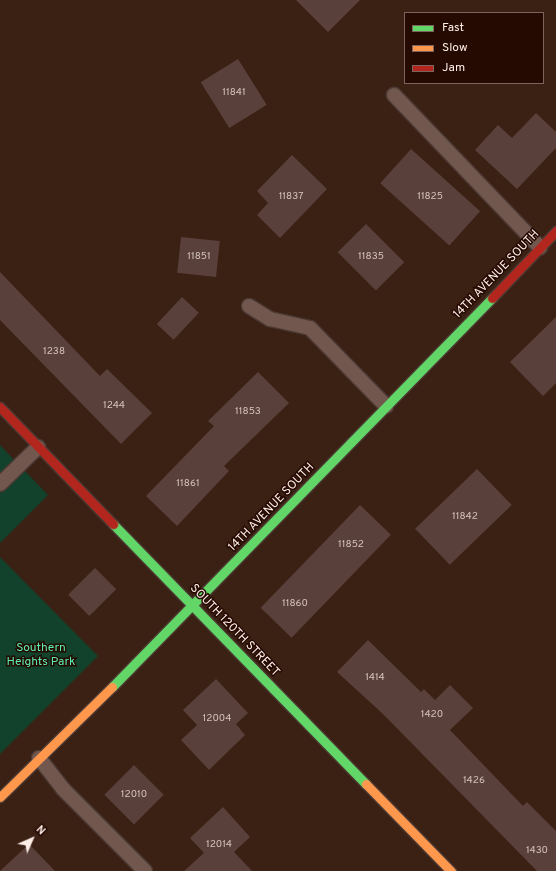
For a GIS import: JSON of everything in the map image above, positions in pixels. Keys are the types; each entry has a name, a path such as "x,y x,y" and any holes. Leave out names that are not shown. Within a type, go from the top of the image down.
{"street":[{"name":"14TH AVENUE SOUTH","path":"0,797 193,607 540,247 554,236"},
{"name":"SOUTH 120TH STREET","path":"0,408 451,871"}],"lane":[{"path":"394,95 540,247"},
{"path":"249,306 270,319 310,328 386,406"},
{"path":"0,484 38,447"},
{"path":"39,758 63,788 145,871"}],"green space":[{"path":"0,445 48,495 0,543"},
{"name":"Southern Heights Park","path":"0,557 98,656 0,754"}],"building":[{"path":"296,0 360,0 328,32"},
{"path":"238,59 267,105 229,128 201,82"},
{"path":"536,113 556,132 556,148 517,189 475,150 498,125 512,138"},
{"path":"411,149 480,211 449,245 380,183"},
{"path":"292,155 327,189 280,238 257,215 268,203 257,191"},
{"path":"366,224 404,262 376,290 338,252"},
{"path":"181,237 220,241 216,277 177,273"},
{"path":"0,272 100,376 107,369 152,413 121,444 0,320"},
{"path":"182,297 199,313 174,340 157,324"},
{"path":"556,317 556,383 543,396 510,362"},
{"path":"258,372 289,403 224,466 229,471 177,526 146,496 214,426 208,421"},
{"path":"477,469 512,505 450,565 415,529"},
{"path":"360,505 391,535 292,638 261,608"},
{"path":"95,568 116,589 89,616 68,595"},
{"path":"368,640 421,692 424,689 435,700 450,685 473,708 450,730 523,806 527,802 556,831 556,871 537,871 383,714 337,672"},
{"path":"216,679 248,713 236,724 245,735 209,770 181,740 197,725 183,710"},
{"path":"134,765 164,795 134,824 104,795"},
{"path":"223,807 250,837 234,852 252,871 184,871 204,853 190,838"},
{"path":"29,844 55,871 0,871"}],"traffic: fast":[{"path":"112,687 492,298"},
{"path":"113,524 366,784"}],"traffic: slow":[{"path":"0,797 112,687"},
{"path":"366,784 451,871"}],"traffic: jam":[{"path":"492,298 556,231"},
{"path":"0,407 113,524"}]}
